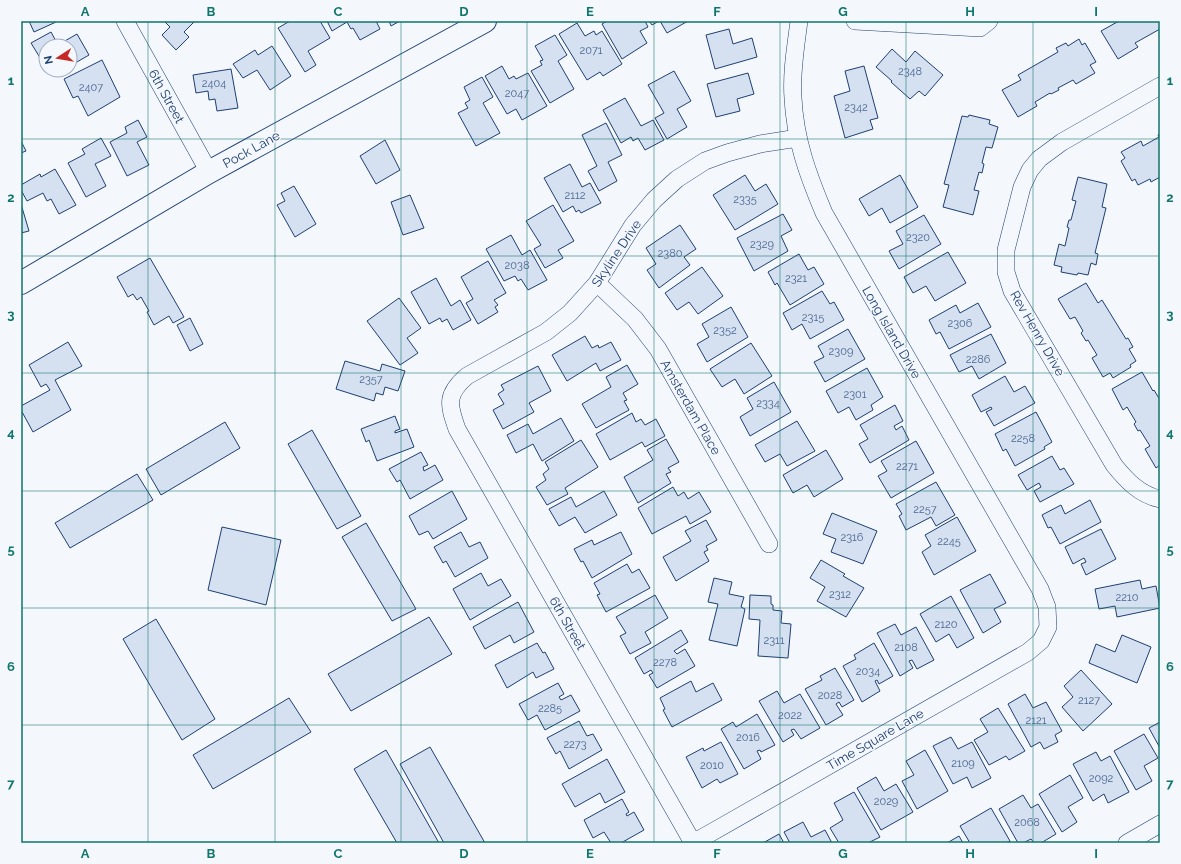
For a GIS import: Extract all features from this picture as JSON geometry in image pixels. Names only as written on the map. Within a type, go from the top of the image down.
[{"type":"street","name":"6th Street","points":[[125,21],[209,172]]},
{"type":"street","name":"Pock Lane","points":[[21,283],[209,172],[485,21]]},
{"type":"street","name":"Long Island Drive","points":[[799,21],[793,97],[798,138],[810,180],[824,213],[1040,589],[1047,607],[1048,627]]},
{"type":"street","points":[[855,21],[980,28],[989,21]]},
{"type":"street","name":"Rev Henry Drive","points":[[1160,86],[1062,142],[1039,159],[1030,170],[1022,187],[1006,250],[1006,272],[1012,291],[1114,465],[1123,477],[1141,491],[1160,499]]},
{"type":"street","name":"Skyline Drive","points":[[450,399],[457,385],[467,376],[546,332],[570,313],[597,283],[633,225],[654,200],[677,179],[705,161],[728,153],[760,144],[798,138]]},
{"type":"street","name":"Amsterdam Place","points":[[597,283],[635,319],[658,349],[769,544]]},
{"type":"street","name":"6th Street","points":[[450,399],[452,414],[457,429],[693,843]]},
{"type":"street","name":"Time Square Lane","points":[[693,843],[1028,652],[1041,641],[1048,627]]},
{"type":"street","points":[[1127,843],[1160,824]]},
{"type":"building","points":[[29,21],[55,21],[56,22],[34,32]]},
{"type":"building","points":[[164,21],[195,21],[184,32],[189,37],[176,50],[162,35],[170,27]]},
{"type":"building","points":[[290,21],[320,21],[330,38],[308,51],[316,65],[305,72],[278,28]]},
{"type":"building","points":[[327,21],[376,21],[380,29],[360,40],[353,28],[351,29],[347,22],[332,31]]},
{"type":"building","points":[[389,21],[400,21],[391,26]]},
{"type":"building","points":[[607,21],[645,21],[648,27],[640,31],[647,43],[622,59],[602,24]]},
{"type":"building","points":[[649,21],[659,21],[652,25]]},
{"type":"building","points":[[660,21],[688,21],[667,33]]},
{"type":"building","points":[[1119,21],[1160,21],[1160,29],[1135,43],[1138,47],[1118,59],[1101,31]]},
{"type":"building","points":[[577,23],[585,36],[594,31],[596,35],[602,31],[622,64],[603,76],[600,72],[587,80],[559,34]]},
{"type":"building","points":[[729,29],[733,44],[752,38],[757,57],[715,69],[706,35]]},
{"type":"building","points":[[51,32],[54,38],[40,38]]},
{"type":"building","points":[[77,34],[89,55],[78,61],[78,38],[70,38]]},
{"type":"building","points":[[555,35],[567,55],[558,61],[574,89],[550,103],[531,71],[542,65],[540,61],[543,60],[535,46]]},
{"type":"building","points":[[38,39],[38,54],[31,43]]},
{"type":"building","points":[[1079,39],[1082,45],[1085,43],[1096,62],[1090,65],[1095,73],[1076,84],[1073,80],[1058,88],[1059,90],[1051,94],[1050,93],[1035,102],[1037,106],[1018,117],[1002,90],[1021,80],[1018,75],[1058,52],[1056,48],[1066,43],[1068,46]]},
{"type":"building","points":[[272,46],[291,76],[270,90],[257,70],[243,78],[233,64],[255,50],[258,55]]},
{"type":"building","points":[[892,49],[906,62],[915,51],[943,75],[925,96],[919,91],[910,99],[876,67]]},
{"type":"building","points":[[102,60],[120,97],[88,116],[78,96],[73,98],[64,79],[78,78],[78,72]]},
{"type":"building","points":[[502,66],[509,79],[514,76],[516,79],[528,73],[547,106],[522,120],[516,109],[507,114],[485,76]]},
{"type":"building","points":[[864,66],[878,118],[870,120],[873,129],[845,138],[834,96],[850,91],[845,71]]},
{"type":"building","points":[[231,69],[238,108],[217,111],[215,99],[209,100],[208,91],[196,93],[193,75]]},
{"type":"building","points":[[674,71],[691,101],[677,109],[687,127],[667,139],[655,118],[664,113],[648,85]]},
{"type":"building","points":[[748,73],[754,94],[737,99],[740,111],[716,117],[707,84]]},
{"type":"building","points":[[482,77],[493,97],[483,103],[500,133],[476,146],[458,113],[468,108],[465,103],[470,100],[464,87]]},
{"type":"building","points":[[625,98],[641,126],[653,120],[664,140],[645,150],[638,138],[633,141],[631,137],[621,143],[603,110]]},
{"type":"building","points":[[969,115],[990,120],[989,124],[998,127],[992,148],[986,147],[982,163],[984,164],[982,173],[979,172],[974,190],[979,191],[973,215],[943,207],[949,185],[944,184],[962,116],[968,117]]},
{"type":"building","points":[[138,120],[147,137],[137,142],[149,165],[127,176],[110,142],[127,133],[125,127]]},
{"type":"building","points":[[606,123],[622,155],[608,162],[617,181],[599,191],[588,171],[597,166],[582,135]]},
{"type":"building","points":[[1160,133],[1160,177],[1151,182],[1150,179],[1138,185],[1135,179],[1132,181],[1121,161],[1125,158],[1121,152],[1141,141],[1143,146],[1159,137],[1158,135]]},
{"type":"building","points":[[101,138],[111,156],[95,164],[106,186],[86,197],[68,163],[85,154],[82,149]]},
{"type":"building","points":[[385,140],[400,170],[376,184],[360,156]]},
{"type":"building","points":[[21,141],[26,151],[21,153]]},
{"type":"building","points":[[570,164],[582,187],[590,183],[601,203],[581,213],[579,210],[576,212],[573,206],[563,212],[544,178]]},
{"type":"building","points":[[55,169],[76,205],[59,214],[51,199],[47,201],[43,193],[27,201],[21,190],[21,185],[40,174],[41,177]]},
{"type":"building","points":[[745,175],[755,191],[766,184],[778,204],[735,230],[713,195]]},
{"type":"building","points":[[900,175],[918,207],[890,223],[882,208],[869,216],[859,199]]},
{"type":"building","points":[[1078,177],[1107,184],[1102,207],[1106,208],[1095,253],[1098,254],[1096,265],[1091,263],[1088,275],[1078,273],[1077,275],[1061,272],[1062,267],[1054,265],[1059,244],[1065,246],[1069,228],[1067,227],[1069,220],[1071,220],[1076,201],[1072,200]]},
{"type":"building","points":[[294,186],[316,224],[295,237],[277,205],[285,201],[281,193]]},
{"type":"building","points":[[410,195],[424,228],[403,235],[391,202]]},
{"type":"building","points":[[21,204],[29,231],[21,233]]},
{"type":"building","points":[[553,205],[574,241],[558,250],[563,258],[545,268],[534,249],[541,245],[526,221]]},
{"type":"building","points":[[783,214],[792,230],[781,236],[788,251],[754,271],[737,238]]},
{"type":"building","points":[[924,215],[941,244],[899,269],[889,251],[903,244],[896,231]]},
{"type":"building","points":[[680,225],[696,249],[684,257],[690,265],[659,288],[647,270],[656,264],[646,248]]},
{"type":"building","points":[[511,235],[522,255],[530,250],[547,280],[528,290],[521,279],[518,281],[515,276],[504,281],[486,249]]},
{"type":"building","points":[[948,252],[966,283],[935,301],[926,286],[913,293],[904,277]]},
{"type":"building","points":[[799,254],[808,270],[814,267],[824,284],[790,305],[777,283],[775,285],[768,272]]},
{"type":"building","points":[[150,258],[184,317],[173,323],[169,316],[154,325],[147,312],[149,311],[141,297],[137,300],[133,294],[128,297],[117,277]]},
{"type":"building","points":[[488,261],[506,293],[494,300],[498,305],[495,307],[498,312],[478,324],[466,303],[473,299],[461,277]]},
{"type":"building","points":[[702,267],[723,296],[698,314],[689,302],[677,310],[665,293]]},
{"type":"building","points":[[436,278],[451,306],[460,300],[471,320],[453,330],[447,319],[442,322],[440,318],[429,324],[411,292]]},
{"type":"building","points":[[1086,283],[1098,303],[1102,300],[1126,339],[1128,338],[1133,347],[1129,349],[1136,361],[1130,365],[1131,367],[1113,378],[1110,373],[1103,377],[1092,358],[1097,355],[1088,340],[1086,341],[1081,333],[1083,331],[1075,317],[1070,319],[1058,299]]},
{"type":"building","points":[[822,291],[830,304],[834,302],[844,320],[810,339],[802,324],[792,330],[783,313]]},
{"type":"building","points":[[399,298],[421,328],[407,338],[418,353],[400,365],[367,321]]},
{"type":"building","points":[[978,303],[991,327],[949,349],[940,332],[936,334],[929,320],[956,305],[960,313]]},
{"type":"building","points":[[731,307],[748,337],[707,362],[697,344],[709,337],[702,324]]},
{"type":"building","points":[[190,318],[203,344],[190,351],[177,325]]},
{"type":"building","points":[[848,329],[865,359],[825,382],[814,362],[824,357],[818,346]]},
{"type":"building","points":[[991,334],[1006,363],[979,379],[972,366],[959,372],[950,355]]},
{"type":"building","points":[[585,336],[592,348],[598,345],[599,348],[611,342],[621,360],[600,371],[596,363],[567,381],[552,355]]},
{"type":"building","points":[[68,342],[82,366],[55,380],[71,410],[33,432],[21,410],[21,406],[50,390],[46,384],[41,387],[29,365]]},
{"type":"building","points":[[751,343],[772,376],[744,394],[735,379],[722,387],[710,369]]},
{"type":"building","points":[[345,361],[380,371],[382,364],[405,371],[398,391],[385,387],[383,395],[376,393],[374,401],[336,389]]},
{"type":"building","points":[[627,365],[638,384],[623,393],[627,400],[624,401],[629,410],[596,428],[582,404],[611,387],[606,377]]},
{"type":"building","points":[[538,366],[551,391],[529,403],[534,412],[503,429],[493,410],[504,404],[498,394],[504,390],[501,385]]},
{"type":"building","points":[[867,368],[883,397],[871,405],[873,410],[856,420],[849,407],[838,413],[826,391]]},
{"type":"building","points":[[1142,372],[1160,400],[1160,465],[1156,468],[1145,449],[1150,446],[1140,430],[1138,431],[1134,424],[1136,422],[1127,407],[1123,410],[1112,389]]},
{"type":"building","points":[[1005,376],[1014,392],[1025,386],[1035,403],[994,426],[986,412],[992,409],[991,407],[981,412],[972,395]]},
{"type":"building","points":[[774,382],[791,412],[750,436],[740,417],[753,409],[747,398]]},
{"type":"building","points":[[895,405],[903,421],[894,426],[896,430],[902,426],[909,440],[870,463],[859,444],[868,439],[860,425]]},
{"type":"building","points":[[1036,412],[1052,442],[1044,447],[1045,449],[1015,466],[1006,449],[1003,451],[995,434]]},
{"type":"building","points":[[632,413],[636,422],[641,419],[645,425],[656,419],[665,436],[645,447],[642,442],[610,460],[596,434]]},
{"type":"building","points":[[395,416],[400,429],[395,431],[395,433],[407,429],[414,447],[377,461],[369,440],[366,442],[361,429]]},
{"type":"building","points":[[561,418],[574,441],[542,461],[533,444],[516,453],[507,435],[528,424],[533,434]]},
{"type":"building","points":[[797,421],[815,451],[787,466],[780,454],[765,462],[755,445]]},
{"type":"building","points":[[225,422],[240,448],[161,495],[146,469]]},
{"type":"building","points":[[312,430],[361,516],[337,529],[288,444]]},
{"type":"building","points":[[666,439],[679,462],[668,468],[671,472],[666,474],[671,483],[638,503],[624,477],[653,460],[647,450]]},
{"type":"building","points":[[581,440],[598,467],[565,488],[568,494],[547,505],[536,487],[546,480],[543,474],[549,469],[545,462]]},
{"type":"building","points":[[916,441],[934,473],[891,498],[878,476],[887,471],[881,461]]},
{"type":"building","points":[[826,450],[843,479],[814,497],[807,485],[793,493],[783,475]]},
{"type":"building","points":[[421,452],[428,465],[423,467],[424,471],[435,465],[443,480],[410,499],[400,480],[397,482],[389,469]]},
{"type":"building","points":[[1052,456],[1060,470],[1064,468],[1074,484],[1040,502],[1034,491],[1041,487],[1039,483],[1027,490],[1018,475]]},
{"type":"building","points":[[137,474],[153,500],[70,548],[55,523]]},
{"type":"building","points":[[936,482],[955,515],[936,526],[931,517],[906,530],[899,516],[902,514],[896,504]]},
{"type":"building","points":[[673,487],[678,496],[684,492],[688,499],[699,492],[711,512],[690,524],[686,516],[652,534],[638,508]]},
{"type":"building","points":[[452,491],[467,519],[433,539],[428,531],[419,535],[409,516]]},
{"type":"building","points":[[604,491],[617,515],[585,533],[575,517],[559,526],[549,509],[571,497],[576,507]]},
{"type":"building","points":[[1090,500],[1101,522],[1060,544],[1051,527],[1048,528],[1042,515],[1061,505],[1065,514]]},
{"type":"building","points":[[832,513],[877,531],[863,564],[831,552],[836,539],[823,534]]},
{"type":"building","points":[[957,517],[976,551],[934,575],[922,552],[931,546],[925,535]]},
{"type":"building","points":[[706,520],[717,540],[706,546],[708,550],[704,552],[709,561],[676,581],[663,557],[691,541],[685,531]]},
{"type":"building","points":[[366,523],[416,609],[392,621],[342,537]]},
{"type":"building","points":[[222,527],[281,540],[266,605],[208,590]]},
{"type":"building","points":[[1101,529],[1116,559],[1086,575],[1081,564],[1086,562],[1084,558],[1073,564],[1065,547]]},
{"type":"building","points":[[461,532],[469,547],[480,542],[488,558],[455,577],[446,561],[443,563],[434,547]]},
{"type":"building","points":[[621,532],[632,554],[592,578],[583,561],[581,562],[574,549],[592,540],[594,545]]},
{"type":"building","points":[[821,560],[845,574],[843,576],[864,588],[846,617],[817,601],[825,587],[810,578]]},
{"type":"building","points":[[627,564],[632,573],[639,569],[650,588],[606,612],[597,595],[600,594],[594,583]]},
{"type":"building","points":[[481,573],[488,586],[501,579],[511,596],[470,620],[453,589]]},
{"type":"building","points":[[990,574],[1006,603],[994,609],[1001,622],[983,633],[960,590]]},
{"type":"building","points":[[714,578],[732,582],[729,594],[744,597],[741,607],[745,609],[737,646],[709,640],[718,604],[708,602]]},
{"type":"building","points":[[1140,580],[1142,589],[1156,586],[1160,608],[1117,617],[1115,606],[1099,609],[1095,589]]},
{"type":"building","points":[[655,595],[668,618],[645,632],[651,643],[630,654],[620,636],[626,633],[616,617]]},
{"type":"building","points":[[750,595],[771,596],[773,610],[782,611],[781,623],[791,624],[788,658],[758,656],[760,620],[749,619]]},
{"type":"building","points":[[951,596],[974,638],[957,648],[949,634],[936,642],[920,614]]},
{"type":"building","points":[[518,602],[534,632],[514,643],[510,635],[485,649],[473,627]]},
{"type":"building","points":[[429,617],[452,654],[351,711],[328,674]]},
{"type":"building","points":[[156,619],[215,719],[182,740],[123,639]]},
{"type":"building","points":[[895,624],[901,635],[916,627],[934,660],[917,669],[912,660],[909,661],[913,668],[900,676],[877,633]]},
{"type":"building","points":[[681,630],[688,642],[674,651],[677,654],[685,649],[695,666],[657,688],[649,675],[653,673],[651,670],[644,674],[635,658]]},
{"type":"building","points":[[1122,635],[1151,647],[1137,683],[1089,663],[1096,644],[1115,652]]},
{"type":"building","points":[[537,643],[543,653],[545,652],[554,669],[536,678],[533,672],[507,688],[495,665]]},
{"type":"building","points":[[874,643],[893,676],[879,684],[877,680],[875,681],[880,691],[862,702],[843,666],[856,659],[854,655]]},
{"type":"building","points":[[835,668],[854,700],[842,707],[839,702],[836,704],[843,715],[826,725],[805,689],[822,680],[820,676]]},
{"type":"building","points":[[1081,670],[1112,704],[1083,731],[1062,707],[1073,697],[1064,686]]},
{"type":"building","points":[[691,681],[696,692],[713,683],[722,700],[672,727],[663,710],[665,709],[660,698]]},
{"type":"building","points":[[558,683],[564,694],[559,697],[561,700],[571,695],[580,711],[545,730],[537,715],[528,720],[519,704]]},
{"type":"building","points":[[777,691],[784,703],[800,694],[820,728],[801,739],[794,729],[791,730],[794,735],[783,742],[759,701]]},
{"type":"building","points":[[1025,694],[1033,708],[1046,702],[1062,731],[1055,735],[1058,742],[1044,749],[1040,742],[1031,747],[1008,704]]},
{"type":"building","points":[[289,698],[311,732],[213,789],[193,755]]},
{"type":"building","points":[[998,708],[1025,751],[1009,760],[1006,756],[989,765],[974,740],[988,732],[980,719]]},
{"type":"building","points":[[757,714],[775,745],[761,752],[760,750],[757,751],[761,759],[744,769],[721,729],[733,722],[736,727]]},
{"type":"building","points":[[579,721],[587,736],[593,734],[602,750],[569,769],[560,751],[556,754],[547,738]]},
{"type":"building","points":[[1160,722],[1160,748],[1149,728]]},
{"type":"building","points":[[1144,734],[1158,758],[1144,766],[1152,781],[1136,790],[1114,751]]},
{"type":"building","points":[[951,737],[958,749],[972,742],[991,778],[972,788],[967,777],[953,784],[933,746]]},
{"type":"building","points":[[721,742],[738,774],[720,783],[717,779],[702,788],[686,757],[703,748],[704,751]]},
{"type":"building","points":[[430,747],[485,843],[444,843],[400,764]]},
{"type":"building","points":[[386,750],[439,843],[397,843],[354,769]]},
{"type":"building","points":[[925,750],[948,791],[917,809],[902,781],[914,775],[906,761]]},
{"type":"building","points":[[1096,752],[1101,761],[1110,756],[1129,792],[1108,803],[1104,794],[1093,801],[1073,764]]},
{"type":"building","points":[[607,759],[625,792],[605,803],[600,793],[575,807],[562,784]]},
{"type":"building","points":[[1070,775],[1083,798],[1068,807],[1077,822],[1062,832],[1039,794]]},
{"type":"building","points":[[876,777],[884,791],[896,784],[913,812],[881,830],[857,788]]},
{"type":"building","points":[[854,792],[880,837],[868,843],[839,843],[830,828],[843,820],[834,803]]},
{"type":"building","points":[[1023,795],[1031,808],[1038,804],[1056,834],[1041,843],[1034,843],[1031,839],[1023,843],[1018,843],[999,809]]},
{"type":"building","points":[[622,799],[629,812],[626,814],[627,816],[634,812],[644,830],[621,843],[611,843],[604,832],[593,838],[584,820]]},
{"type":"building","points":[[991,808],[1010,841],[1006,843],[970,843],[960,826]]},
{"type":"building","points":[[803,822],[811,837],[825,830],[832,843],[790,843],[784,832]]},
{"type":"building","points":[[779,834],[784,843],[763,843]]},
{"type":"building","points":[[959,836],[963,843],[947,843]]}]
